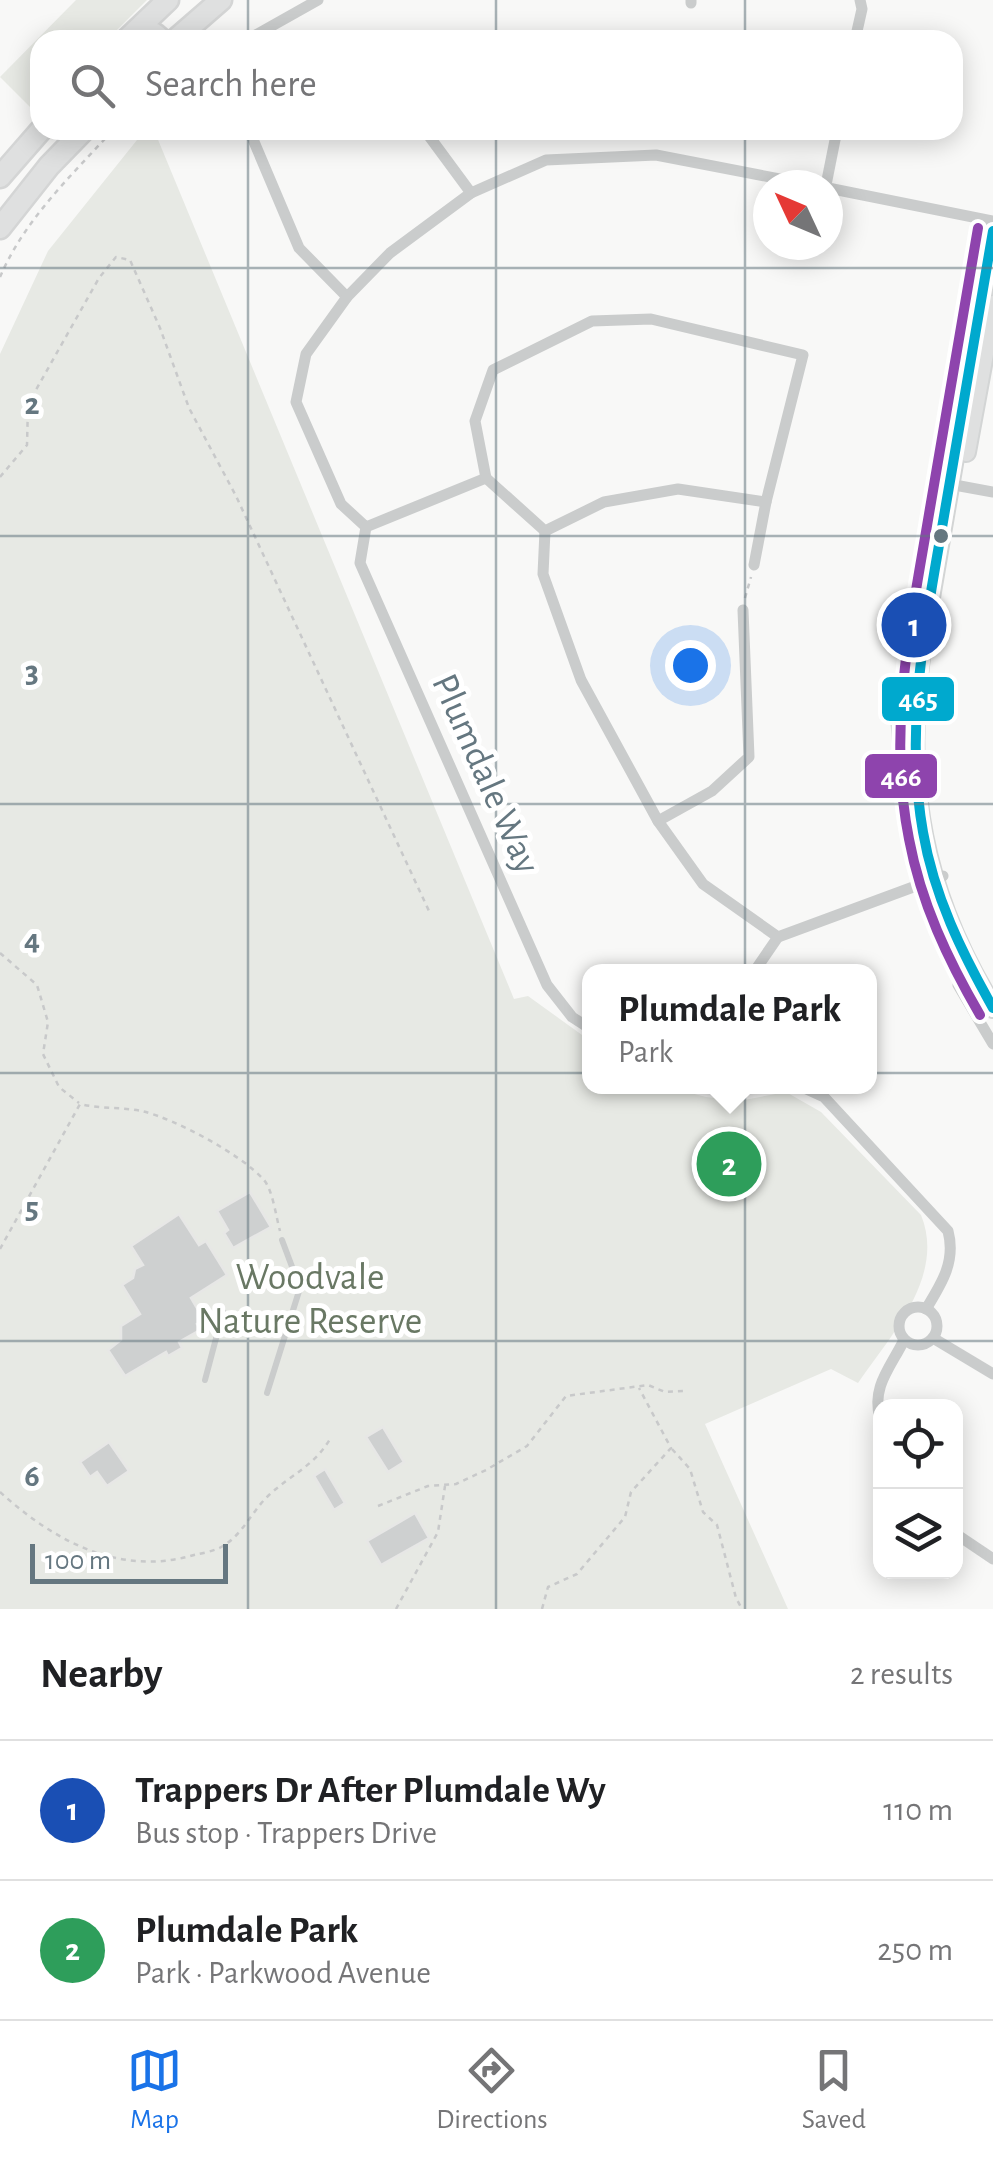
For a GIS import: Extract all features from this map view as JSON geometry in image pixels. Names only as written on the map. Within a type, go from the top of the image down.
[{"type":"main road","points":[[136,30],[168,0]]},
{"type":"main road","points":[[186,30],[221,0]]},
{"type":"main road","points":[[0,178],[32,140]]},
{"type":"main road","points":[[0,228],[74,140]]},
{"type":"main road","points":[[993,231],[916,690],[914,786],[966,962],[993,1008]]},
{"type":"main road","points":[[993,306],[931,648],[924,724],[924,777],[938,877],[993,986]]},
{"type":"street","points":[[264,30],[318,0]]},
{"type":"street","points":[[858,30],[860,0]]},
{"type":"street","points":[[253,140],[299,248],[347,297]]},
{"type":"street","points":[[432,140],[470,192]]},
{"type":"street","points":[[830,170],[835,140]]},
{"type":"street","points":[[486,478],[366,527],[342,504],[296,402],[306,354],[347,297],[390,253],[470,192],[546,160],[656,155],[753,174]]},
{"type":"street","points":[[843,190],[993,221]]},
{"type":"street","points":[[545,530],[486,478],[475,421],[493,370],[592,321],[651,320],[804,355],[766,502],[754,566]]},
{"type":"street","points":[[960,486],[993,492]]},
{"type":"street","points":[[545,530],[604,502],[678,490],[766,502]]},
{"type":"street","name":"Plumdale Way","points":[[366,527],[360,563],[546,985],[582,1023]]},
{"type":"street","points":[[545,530],[543,574],[581,680],[658,821],[702,884],[778,937]]},
{"type":"street","points":[[658,821],[712,791],[750,757],[742,610]]},
{"type":"street","points":[[759,964],[778,937],[938,877]]},
{"type":"street","points":[[966,962],[958,984],[993,1044]]},
{"type":"street","points":[[817,1094],[948,1231],[953,1251],[942,1283],[926,1308]]},
{"type":"street","points":[[914,1307],[926,1308],[936,1322],[933,1338],[916,1345],[904,1340],[898,1330],[900,1318],[914,1307]]},
{"type":"street","points":[[933,1338],[993,1374]]},
{"type":"street","points":[[877,1399],[885,1374],[904,1340]]},
{"type":"street","points":[[963,1539],[993,1559]]},
{"type":"lane","points":[[267,1393],[300,1288],[282,1240]]},
{"type":"lane","points":[[205,1380],[222,1312]]},
{"type":"path","points":[[0,278],[10,254],[36,215],[104,140]]},
{"type":"path","points":[[0,477],[27,445],[28,404],[99,278],[116,257],[130,260],[189,408],[236,496],[429,911]]},
{"type":"path","points":[[742,610],[754,566]]},
{"type":"path","points":[[0,953],[37,985],[48,1022],[43,1054],[59,1086],[80,1104],[139,1110],[183,1125],[228,1154],[266,1181],[282,1240]]},
{"type":"path","points":[[0,1249],[80,1104]]},
{"type":"path","points":[[378,1506],[428,1486],[456,1484],[486,1470],[527,1446],[566,1396],[648,1385],[665,1392],[684,1391]]},
{"type":"path","points":[[638,1387],[671,1448],[690,1469],[703,1512],[717,1526],[742,1609]]},
{"type":"path","points":[[0,1492],[46,1528],[95,1552],[135,1564],[174,1561],[222,1547],[247,1524],[267,1497],[319,1458],[330,1439]]},
{"type":"path","points":[[542,1609],[548,1588],[577,1574],[625,1517],[631,1492],[671,1448]]},
{"type":"path","points":[[396,1609],[438,1532],[446,1484]]},
{"type":"green space","points":[[76,0],[147,0],[117,30],[46,30]]},
{"type":"green space","points":[[30,47],[30,107],[0,77]]},
{"type":"green space","name":"Woodvale Nature Reserve","points":[[137,140],[158,140],[514,999],[528,996],[582,1035],[582,1094],[695,1094],[739,1101],[790,1094],[821,1112],[921,1215],[927,1238],[921,1282],[899,1325],[858,1383],[831,1369],[705,1424],[788,1609],[0,1609],[0,354],[48,251]]},
{"type":"building","points":[[250,1192],[271,1227],[233,1248],[217,1211]]},
{"type":"building","points":[[179,1214],[199,1245],[206,1241],[227,1275],[191,1298],[204,1320],[197,1324],[200,1330],[179,1342],[182,1348],[168,1356],[166,1352],[125,1376],[108,1350],[121,1340],[121,1326],[140,1314],[122,1285],[143,1265],[131,1246]]},
{"type":"building","points":[[383,1427],[404,1462],[388,1472],[366,1437]]},
{"type":"building","points":[[109,1442],[129,1471],[107,1486],[97,1472],[90,1477],[80,1462]]},
{"type":"building","points":[[325,1469],[345,1503],[334,1510],[314,1476]]},
{"type":"building","points":[[415,1513],[429,1538],[381,1565],[367,1541]]},
{"type":"transit line","name":"466","points":[[978,228],[909,636],[900,757],[909,839],[921,886],[947,952],[980,1015]]},
{"type":"transit line","name":"465","points":[[993,231],[924,634],[916,752],[923,832],[934,879],[960,945],[993,1008]]},
{"type":"place","name":"Trappers Dr After Plumdale Wy","points":[[914,625]]},
{"type":"place","name":"Plumdale Park","points":[[729,1164]]}]
